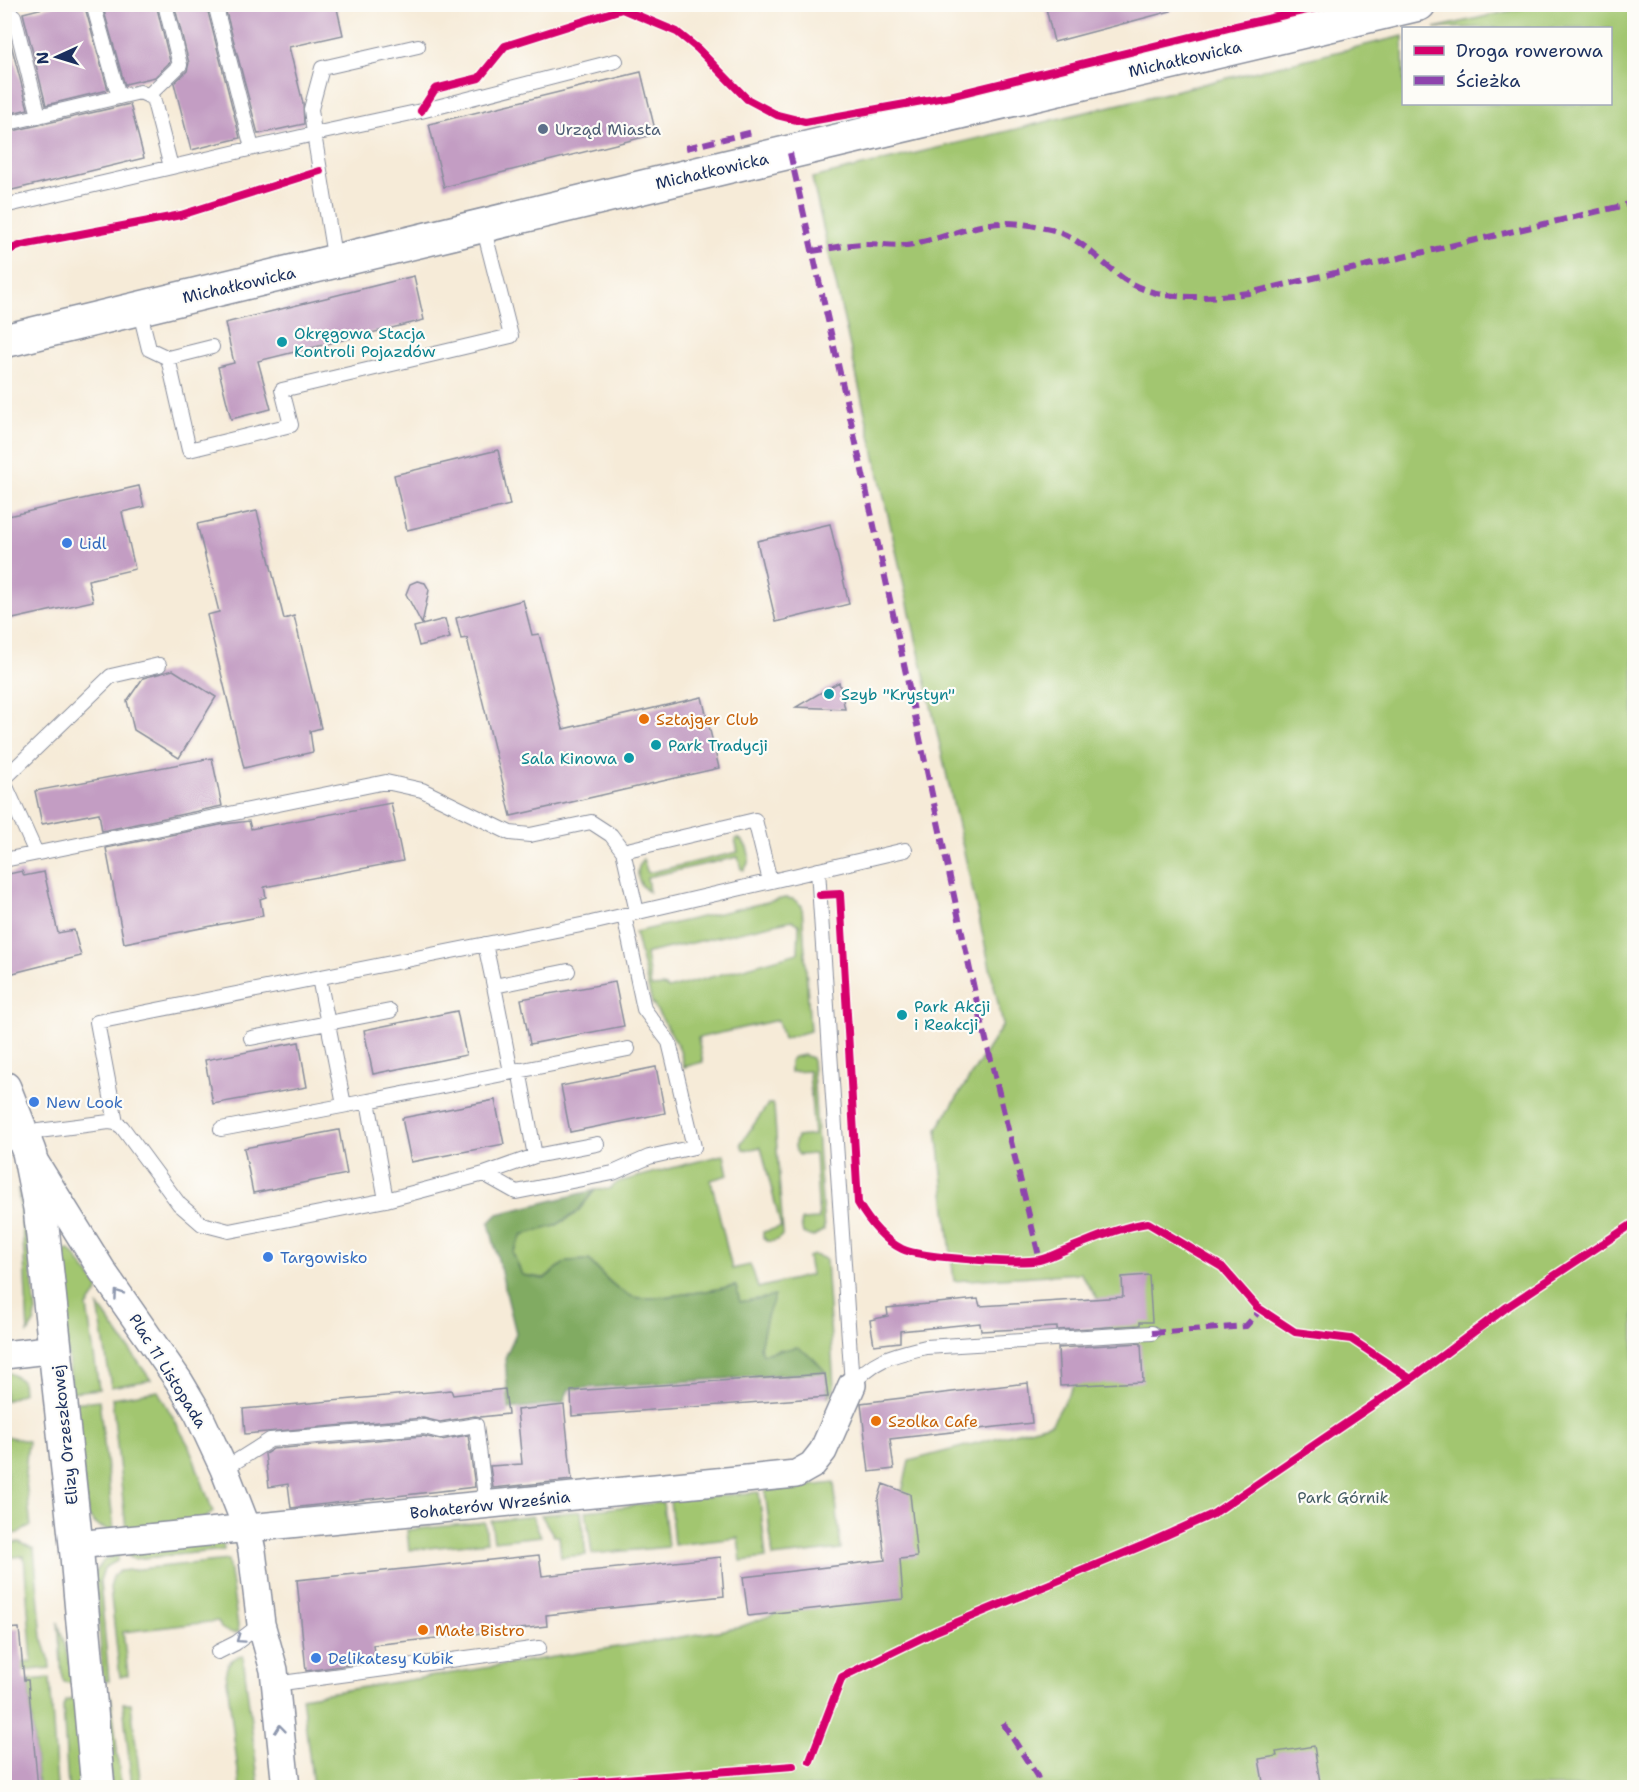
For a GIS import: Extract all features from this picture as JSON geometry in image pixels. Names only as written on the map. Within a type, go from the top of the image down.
[{"type":"street","name":"Michałkowicka","points":[[4,340],[1419,4]]},
{"type":"street","name":"Elizy Orzeszkowej","points":[[6,1097],[26,1143],[40,1208],[76,1545],[98,1788]]},
{"type":"street","name":"Plac 11 Listopada","points":[[26,1143],[103,1272],[184,1389],[224,1469],[247,1528],[252,1551],[261,1624],[274,1670],[286,1788]]},
{"type":"street","points":[[4,1355],[56,1349]]},
{"type":"street","name":"Bohaterów Września","points":[[76,1545],[796,1474],[812,1465],[823,1452],[852,1384]]},
{"type":"lane","points":[[93,4],[118,97]]},
{"type":"lane","points":[[148,96],[180,64],[165,4]]},
{"type":"lane","points":[[215,4],[252,148]]},
{"type":"lane","points":[[14,16],[39,116]]},
{"type":"lane","points":[[335,262],[310,109],[321,68],[418,46]]},
{"type":"lane","points":[[4,206],[421,111],[616,61]]},
{"type":"lane","points":[[4,124],[140,92],[153,98],[171,167]]},
{"type":"lane","points":[[168,358],[189,450],[291,425],[282,390],[511,336],[483,226]]},
{"type":"lane","points":[[139,309],[149,349],[168,358],[212,347]]},
{"type":"lane","points":[[36,854],[4,781],[111,676],[159,665]]},
{"type":"lane","points":[[4,860],[386,782],[422,790],[510,833],[530,835],[591,822],[611,835],[623,852],[645,1009],[669,1042],[694,1148],[649,1157],[612,1173],[516,1192],[484,1174]]},
{"type":"lane","points":[[623,852],[755,820],[770,881]]},
{"type":"lane","points":[[116,1123],[97,1022],[631,913],[905,850]]},
{"type":"lane","points":[[818,870],[852,1384]]},
{"type":"lane","points":[[485,944],[535,1156]]},
{"type":"lane","points":[[494,986],[568,971]]},
{"type":"lane","points":[[319,978],[344,1105]]},
{"type":"lane","points":[[251,1038],[390,1011]]},
{"type":"lane","points":[[221,1129],[628,1049]]},
{"type":"lane","points":[[368,1101],[386,1200]]},
{"type":"lane","points":[[26,1143],[109,1122],[116,1123],[122,1127],[179,1204],[202,1224],[229,1231],[386,1200],[484,1174],[535,1156],[597,1144]]},
{"type":"lane","points":[[852,1384],[872,1364],[926,1347],[1152,1333]]},
{"type":"lane","points":[[224,1469],[270,1440],[424,1427],[440,1431],[477,1425],[486,1505]]},
{"type":"lane","points":[[218,1652],[236,1643],[261,1624]]},
{"type":"lane","points":[[275,1684],[539,1647]]},
{"type":"green space","name":"Park Górnik","points":[[1535,5],[1634,5],[1634,1787],[313,1787],[302,1697],[737,1628],[884,1573],[909,1461],[1052,1423],[1111,1318],[1080,1273],[954,1281],[937,1129],[1003,1025],[812,178],[1402,36],[1402,105],[1612,105],[1612,27],[1439,27]]},
{"type":"green space","points":[[738,838],[745,844],[749,857],[744,870],[741,869],[738,857],[647,877],[649,892],[640,882],[638,869],[643,859],[648,873],[738,852],[735,839]]},
{"type":"green space","points":[[785,898],[793,899],[802,906],[810,1031],[783,1039],[778,1020],[698,1038],[703,1062],[684,1067],[680,1051],[671,1033],[652,1003],[635,932]],"holes":[[[792,920],[799,925],[798,953],[668,989],[664,986],[651,987],[646,954],[648,953]]]},
{"type":"green space","points":[[804,1055],[812,1058],[824,1230],[812,1237],[803,1233],[801,1225],[802,1220],[819,1219],[815,1154],[799,1155],[795,1146],[797,1137],[814,1135],[809,1071],[790,1072],[790,1061],[794,1057]]},
{"type":"green space","points":[[768,1104],[773,1104],[774,1107],[783,1234],[780,1238],[770,1241],[763,1237],[763,1232],[781,1227],[761,1147],[747,1150],[743,1149],[741,1143]]},
{"type":"green space","points":[[724,1155],[728,1175],[711,1180],[732,1269],[750,1265],[758,1288],[811,1275],[808,1257],[817,1256],[826,1260],[834,1388],[829,1397],[826,1372],[782,1349],[763,1354],[760,1347],[774,1297],[739,1302],[736,1286],[666,1297],[632,1297],[615,1286],[589,1260],[567,1261],[544,1278],[522,1275],[513,1253],[522,1235],[555,1226],[576,1214],[595,1190],[609,1189],[618,1182]]},
{"type":"green space","points":[[18,1188],[24,1215],[36,1312],[35,1321],[28,1333],[23,1239]]},
{"type":"green space","points":[[595,1190],[576,1213],[555,1226],[522,1235],[513,1253],[522,1275],[544,1279],[567,1261],[589,1260],[619,1289],[639,1298],[665,1297],[736,1286],[740,1302],[775,1296],[767,1316],[760,1347],[763,1354],[797,1347],[812,1357],[826,1372],[569,1389],[563,1403],[509,1409],[505,1358],[516,1333],[489,1223],[498,1214]]},
{"type":"green space","points":[[56,1250],[72,1252],[99,1288],[87,1307],[99,1389],[72,1392]]},
{"type":"green space","points":[[98,1305],[151,1380],[111,1387]]},
{"type":"green space","points":[[10,1373],[22,1381],[23,1393],[5,1401],[5,1374]]},
{"type":"green space","points":[[158,1391],[189,1446],[213,1512],[203,1520],[126,1529],[112,1398]]},
{"type":"green space","points":[[99,1400],[114,1530],[99,1526],[88,1515],[73,1403]]},
{"type":"green space","points":[[5,1436],[28,1441],[25,1473],[31,1526],[18,1533],[5,1535],[5,1508],[8,1507]]},
{"type":"green space","points":[[834,1483],[841,1549],[773,1557],[765,1491]]},
{"type":"green space","points":[[759,1492],[766,1558],[741,1561],[738,1538],[674,1545],[670,1500]]},
{"type":"green space","points":[[663,1502],[668,1547],[592,1554],[586,1511]]},
{"type":"green space","points":[[581,1511],[586,1555],[561,1557],[559,1536],[554,1536],[541,1515]]},
{"type":"green space","points":[[532,1516],[541,1536],[494,1541],[491,1521]]},
{"type":"green space","points":[[485,1522],[487,1542],[409,1550],[407,1530]]},
{"type":"green space","points":[[19,1542],[34,1549],[42,1637],[50,1668],[11,1672],[10,1663],[32,1661],[24,1556],[5,1558],[4,1544]]},
{"type":"green space","points":[[223,1542],[224,1550],[134,1559],[129,1557],[128,1552]]},
{"type":"green space","points":[[119,1554],[117,1561],[104,1568],[100,1582],[109,1681],[103,1681],[95,1573],[104,1560]]},
{"type":"green space","points":[[228,1560],[239,1632],[225,1631],[218,1621],[123,1632],[128,1675],[120,1677],[110,1588],[113,1576],[120,1571]]},
{"type":"green space","points":[[58,1622],[76,1684],[64,1682],[62,1677]]},
{"type":"green space","points":[[243,1656],[259,1787],[240,1787],[226,1672],[231,1661]]},
{"type":"green space","points":[[50,1678],[57,1787],[38,1787],[28,1680]]},
{"type":"green space","points":[[111,1696],[121,1787],[111,1787],[105,1697]]},
{"type":"green space","points":[[77,1698],[83,1787],[68,1787],[63,1707],[65,1701]]},
{"type":"green space","points":[[123,1703],[131,1703],[141,1787],[132,1787]]},
{"type":"building","points":[[59,4],[84,4],[108,90],[46,105],[23,13]]},
{"type":"building","points":[[102,4],[156,4],[170,62],[155,77],[125,84],[125,86]]},
{"type":"building","points":[[174,4],[206,4],[240,138],[191,150],[174,83],[187,71],[189,63]]},
{"type":"building","points":[[224,4],[336,4],[343,35],[289,47],[303,103],[304,124],[258,134]]},
{"type":"building","points":[[1045,4],[1170,4],[1171,11],[1054,42]]},
{"type":"building","points":[[4,18],[28,109],[4,115]]},
{"type":"building","name":"Urząd Miasta","points":[[641,72],[656,134],[444,187],[429,124]]},
{"type":"building","points":[[130,104],[144,158],[4,192],[4,133]]},
{"type":"building","name":"Okręgowa Stacja Kontroli Pojazdów","points":[[414,276],[424,320],[258,361],[271,409],[231,419],[218,367],[234,363],[225,323]]},
{"type":"building","points":[[498,450],[510,505],[407,530],[394,475]]},
{"type":"building","name":"Lidl","points":[[139,486],[144,507],[122,512],[135,569],[88,580],[93,601],[4,621],[4,517]]},
{"type":"building","points":[[257,511],[284,619],[294,616],[321,728],[310,731],[313,752],[244,768],[207,615],[219,612],[197,524]]},
{"type":"building","points":[[830,524],[849,604],[776,622],[757,541]]},
{"type":"building","points":[[417,581],[425,583],[429,590],[422,624],[406,594],[410,584]]},
{"type":"building","points":[[523,600],[532,635],[539,634],[563,729],[702,697],[719,768],[511,816],[467,638],[461,639],[456,618]]},
{"type":"building","points":[[445,619],[450,638],[419,646],[414,627]]},
{"type":"building","points":[[173,670],[216,697],[179,758],[134,730],[127,701],[143,678]]},
{"type":"building","name":"Szyb \"Krystyn\"","points":[[839,682],[845,709],[796,707]]},
{"type":"building","points":[[212,758],[222,806],[102,831],[99,813],[42,824],[35,791]]},
{"type":"building","points":[[391,803],[403,861],[264,887],[266,897],[260,899],[263,916],[124,943],[106,848],[225,824],[249,821],[251,829]]},
{"type":"building","points":[[22,871],[24,876],[44,872],[58,933],[74,930],[81,956],[9,974],[4,957],[4,875]]},
{"type":"building","points":[[615,982],[624,1026],[530,1044],[521,999]]},
{"type":"building","points":[[457,1011],[466,1055],[373,1074],[364,1030]]},
{"type":"building","points":[[299,1042],[307,1087],[213,1104],[205,1060]]},
{"type":"building","points":[[656,1067],[665,1113],[570,1132],[561,1086]]},
{"type":"building","points":[[495,1100],[504,1144],[411,1162],[402,1118]]},
{"type":"building","points":[[339,1130],[347,1174],[253,1193],[244,1148]]},
{"type":"building","points":[[1149,1275],[1152,1322],[1140,1322],[1140,1325],[1057,1330],[1057,1327],[981,1331],[980,1323],[900,1331],[900,1342],[874,1345],[870,1320],[888,1316],[887,1308],[978,1299],[980,1306],[1123,1297],[1122,1277]]},
{"type":"building","points":[[1141,1343],[1143,1382],[1060,1386],[1058,1348]]},
{"type":"building","points":[[825,1374],[828,1397],[572,1416],[571,1391]]},
{"type":"building","points":[[1028,1383],[1032,1423],[890,1439],[894,1469],[869,1472],[861,1403]]},
{"type":"building","points":[[505,1389],[508,1414],[475,1416],[440,1422],[423,1418],[245,1434],[243,1409],[451,1390],[453,1395]]},
{"type":"building","points":[[564,1405],[572,1480],[493,1488],[490,1466],[522,1464],[517,1410]]},
{"type":"building","points":[[468,1435],[475,1487],[291,1508],[288,1484],[269,1487],[265,1454],[273,1449],[423,1436],[441,1440]]},
{"type":"building","points":[[883,1484],[910,1494],[917,1557],[900,1559],[903,1599],[748,1616],[743,1577],[885,1560],[878,1500]]},
{"type":"building","points":[[539,1555],[542,1576],[721,1557],[724,1596],[546,1615],[547,1626],[373,1645],[375,1661],[306,1671],[297,1580]]},
{"type":"building","points":[[19,1628],[24,1680],[28,1680],[38,1788],[4,1788],[4,1629]]},
{"type":"building","points":[[1314,1746],[1321,1788],[1264,1788],[1259,1759],[1277,1756],[1276,1752]]},
{"type":"marked path","points":[[686,148],[753,132]]},
{"type":"marked path","points":[[790,153],[860,461],[978,1007],[1040,1260]]},
{"type":"marked path","points":[[812,251],[859,244],[907,245],[981,226],[998,223],[1020,224],[1050,229],[1070,237],[1121,277],[1135,285],[1166,295],[1200,297],[1249,293],[1634,203]]},
{"type":"marked path","points":[[1152,1333],[1246,1326],[1261,1309]]},
{"type":"marked path","points":[[1003,1723],[1037,1776],[1041,1788]]},
{"type":"cycle path","points":[[421,111],[435,89],[479,78],[505,46],[622,9],[677,32],[698,49],[747,99],[777,115],[805,122],[950,96],[1333,4]]},
{"type":"cycle path","points":[[4,252],[22,245],[181,215],[320,171]]},
{"type":"cycle path","points":[[820,895],[840,894],[858,1203],[871,1223],[888,1240],[902,1249],[928,1255],[1028,1261],[1042,1259],[1095,1238],[1148,1223],[1222,1267],[1257,1307],[1295,1332],[1351,1339],[1411,1379]]},
{"type":"cycle path","points":[[810,1761],[842,1677],[936,1631],[1213,1514],[1411,1379],[1507,1307],[1634,1223]]},
{"type":"cycle path","points":[[507,1788],[793,1766]]},
{"type":"place","name":"Urząd Miasta","points":[[543,129]]},
{"type":"place","name":"Okręgowa Stacja Kontroli Pojazdów","points":[[282,342]]},
{"type":"place","name":"Lidl","points":[[67,543]]},
{"type":"place","name":"Szyb \"Krystyn\"","points":[[829,694]]},
{"type":"place","name":"Sztajger Club","points":[[644,719]]},
{"type":"place","name":"Park Tradycji","points":[[656,745]]},
{"type":"place","name":"Sala Kinowa","points":[[629,758]]},
{"type":"place","name":"Park Akcji i Reakcji","points":[[902,1015]]},
{"type":"place","name":"New Look","points":[[34,1102]]},
{"type":"place","name":"Targowisko","points":[[268,1257]]},
{"type":"place","name":"Szolka Cafe","points":[[876,1421]]},
{"type":"place","name":"Małe Bistro","points":[[423,1630]]},
{"type":"place","name":"Delikatesy Kubik","points":[[316,1658]]}]
